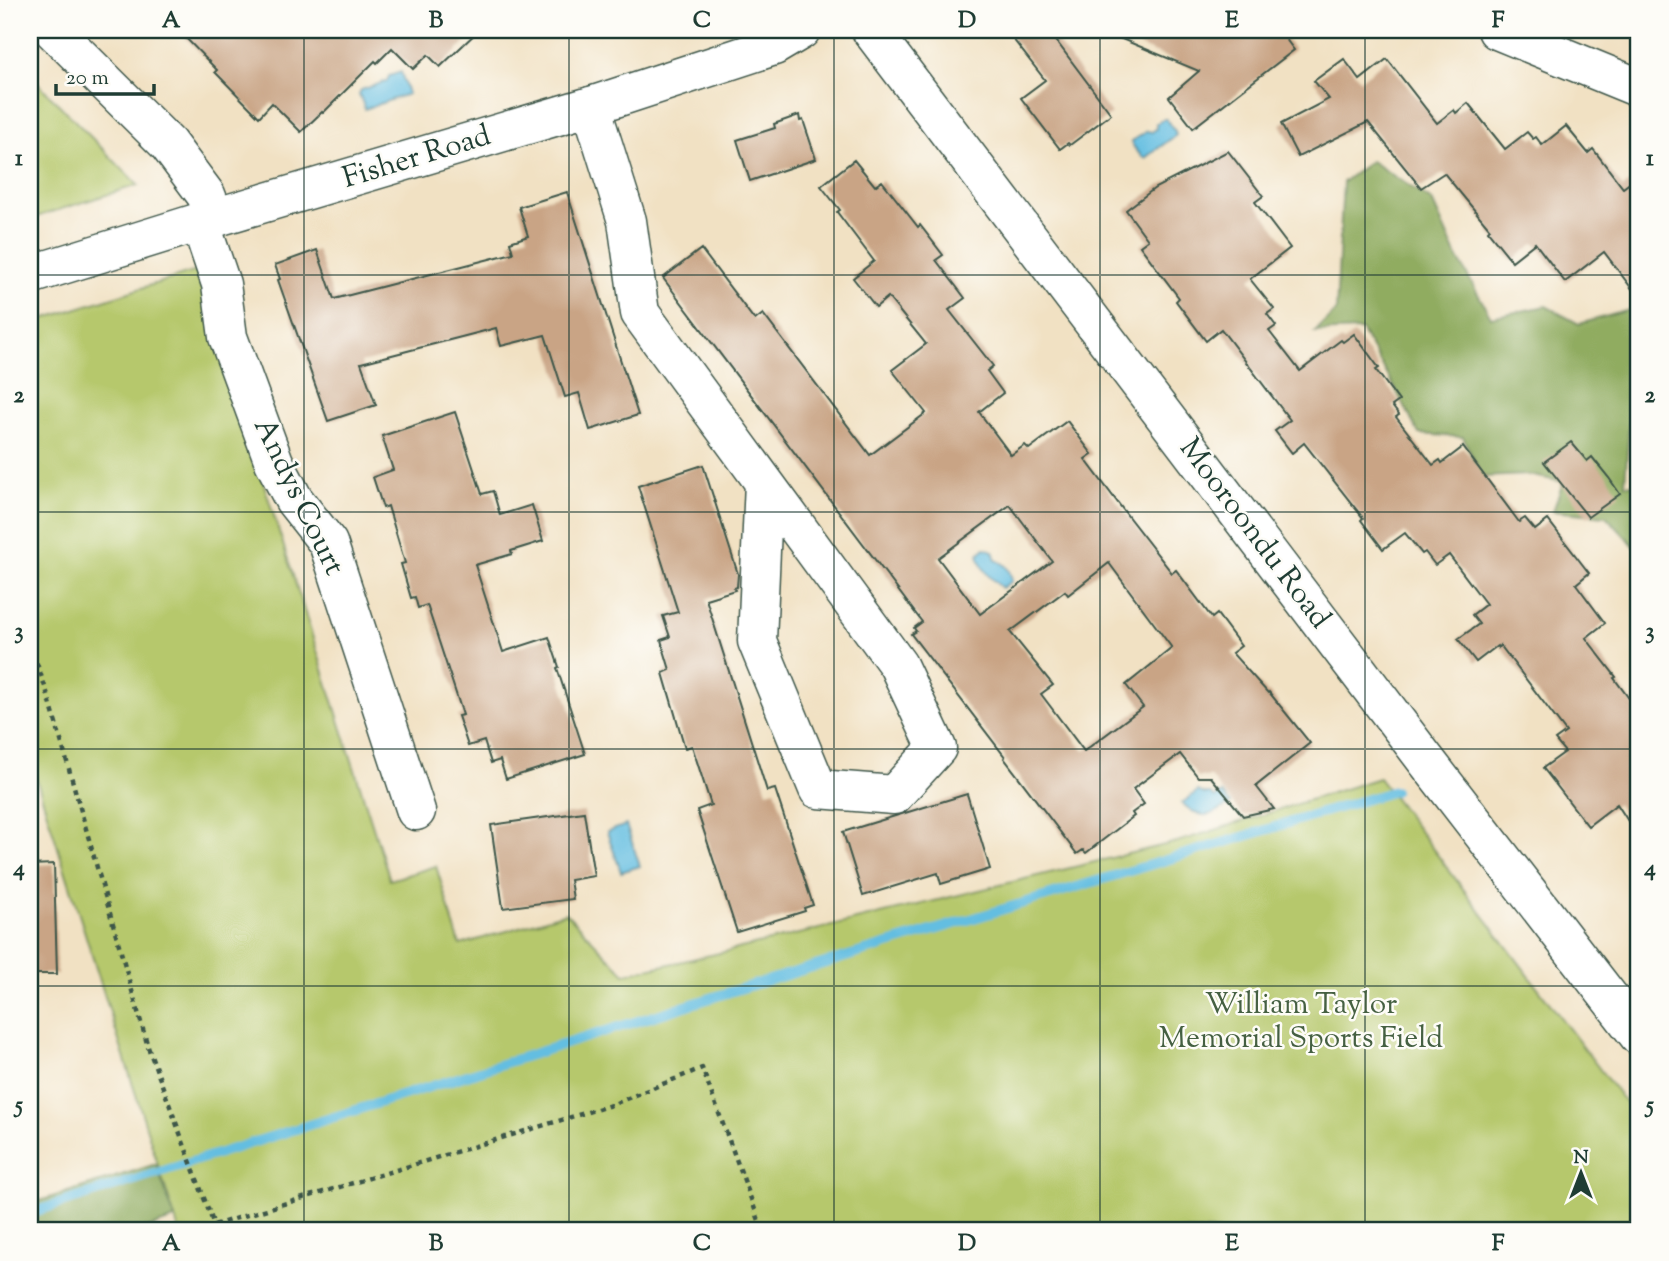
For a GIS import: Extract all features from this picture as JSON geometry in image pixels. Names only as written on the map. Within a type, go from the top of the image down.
[{"type":"street","name":"Andys Court","points":[[53,30],[167,144],[206,195],[207,220],[222,284],[228,337],[232,349],[274,462],[294,500],[328,544],[416,811]]},
{"type":"street","name":"Fisher Road","points":[[30,275],[591,106],[774,46],[801,30]]},
{"type":"street","points":[[1497,30],[1639,88]]},
{"type":"street","name":"Mooroondu Road","points":[[876,31],[1425,759],[1639,1036]]},
{"type":"street","points":[[591,106],[627,221],[640,313],[764,482],[898,666],[937,748],[894,795],[818,789],[757,641],[764,482]]},
{"type":"path","points":[[30,644],[48,695],[148,1047],[214,1226],[611,1105],[702,1068],[763,1231]]},
{"type":"green space","points":[[30,75],[138,185],[30,219]]},
{"type":"green space","points":[[1371,161],[1432,201],[1456,255],[1491,317],[1546,306],[1579,324],[1629,310],[1639,318],[1639,392],[1630,410],[1625,484],[1639,485],[1639,551],[1606,516],[1553,511],[1563,482],[1528,475],[1482,477],[1463,437],[1419,434],[1361,330],[1315,332],[1336,311],[1343,182]]},
{"type":"green space","name":"William Taylor Memorial Sports Field","points":[[196,271],[390,880],[436,866],[460,945],[566,913],[625,974],[1177,842],[1379,778],[1639,1121],[1639,1231],[179,1231],[30,759],[30,323]]},
{"type":"green space","points":[[156,1164],[175,1219],[140,1231],[30,1231],[30,1204]]},
{"type":"water","points":[[401,72],[408,94],[365,109],[359,94],[361,90],[387,81],[389,76]]},
{"type":"water","points":[[1166,119],[1176,135],[1145,158],[1142,157],[1132,145],[1132,141],[1147,131],[1152,132],[1156,129],[1156,124]]},
{"type":"water","points":[[985,548],[993,551],[996,560],[1005,566],[1010,574],[1012,581],[1002,588],[982,565],[978,554]]},
{"type":"water","points":[[1198,791],[1211,794],[1215,798],[1222,793],[1230,804],[1211,814],[1195,813],[1182,803]]},
{"type":"water","points":[[626,825],[640,866],[621,872],[607,832]]},
{"type":"building","points":[[178,30],[479,30],[440,67],[428,55],[413,69],[392,48],[301,132],[272,103],[259,117]]},
{"type":"building","points":[[1006,30],[1048,30],[1111,114],[1070,145],[1068,143],[1060,149],[1021,98],[1045,80]]},
{"type":"building","points":[[1100,30],[1279,30],[1294,50],[1193,128],[1169,97],[1199,71]]},
{"type":"building","points":[[1344,59],[1360,80],[1387,59],[1437,123],[1468,103],[1505,149],[1527,132],[1533,139],[1536,137],[1542,145],[1566,126],[1588,153],[1593,149],[1623,188],[1639,176],[1639,298],[1604,252],[1565,282],[1535,243],[1512,261],[1488,231],[1490,229],[1444,173],[1421,188],[1368,122],[1298,157],[1281,124],[1329,99],[1314,81]]},
{"type":"building","points":[[799,115],[816,159],[750,181],[737,140],[775,128],[774,124]]},
{"type":"building","points":[[1228,151],[1263,196],[1255,202],[1290,248],[1250,279],[1274,309],[1267,314],[1276,326],[1269,331],[1300,371],[1341,340],[1343,342],[1354,334],[1399,401],[1392,406],[1399,415],[1396,417],[1433,465],[1440,460],[1442,463],[1463,447],[1519,522],[1525,518],[1535,530],[1548,520],[1589,573],[1576,584],[1605,623],[1586,638],[1639,712],[1639,838],[1617,804],[1588,826],[1543,768],[1565,752],[1555,740],[1566,732],[1500,645],[1476,662],[1458,639],[1479,624],[1472,615],[1486,604],[1449,555],[1435,565],[1405,533],[1383,549],[1361,520],[1363,518],[1304,443],[1292,453],[1275,431],[1290,420],[1221,329],[1206,341],[1176,301],[1179,298],[1140,246],[1148,240],[1126,210],[1155,188]]},
{"type":"building","points":[[854,160],[875,186],[882,181],[943,255],[936,260],[965,298],[949,310],[993,366],[987,371],[1003,393],[979,412],[1011,455],[1025,445],[1029,449],[1067,421],[1092,454],[1085,459],[1130,519],[1172,573],[1176,570],[1212,618],[1217,614],[1241,646],[1232,653],[1269,692],[1310,743],[1256,786],[1274,809],[1243,816],[1211,777],[1198,777],[1180,754],[1133,789],[1144,804],[1132,813],[1134,816],[1086,853],[1083,850],[1077,854],[911,634],[922,622],[663,278],[701,249],[753,318],[755,320],[763,314],[870,455],[926,413],[892,370],[926,344],[888,297],[876,307],[853,278],[874,261],[821,186]],"holes":[[[1010,505],[1052,561],[980,614],[938,558]],[[1109,563],[1172,648],[1126,685],[1143,707],[1084,751],[1041,694],[1053,685],[1010,632],[1065,591],[1068,595]]]},
{"type":"building","points":[[567,192],[638,415],[590,430],[579,393],[565,397],[545,335],[501,346],[496,328],[361,363],[376,405],[328,421],[275,265],[317,250],[334,299],[513,253],[510,242],[528,236],[519,207]]},
{"type":"building","points":[[455,412],[482,494],[493,491],[500,515],[532,505],[543,541],[475,565],[503,652],[549,637],[585,754],[506,779],[500,760],[491,763],[484,741],[468,746],[458,716],[463,715],[427,605],[418,608],[415,597],[411,598],[401,564],[405,563],[388,506],[383,508],[373,477],[393,470],[382,436]]},
{"type":"building","points":[[1571,442],[1587,461],[1592,457],[1620,494],[1588,517],[1544,462]]},
{"type":"building","points":[[703,465],[738,574],[735,590],[706,599],[767,791],[775,789],[813,905],[804,908],[805,911],[737,932],[697,810],[711,805],[692,746],[685,748],[663,673],[670,670],[661,640],[670,637],[663,616],[678,612],[638,486]]},
{"type":"building","points":[[967,794],[990,869],[941,884],[938,873],[863,896],[843,832]]},
{"type":"building","points":[[584,812],[594,876],[570,880],[573,899],[503,908],[491,825]]},
{"type":"building","points":[[54,864],[57,974],[30,974],[30,865]]},
{"type":"waterway","points":[[30,1213],[733,991],[1394,791]]}]
